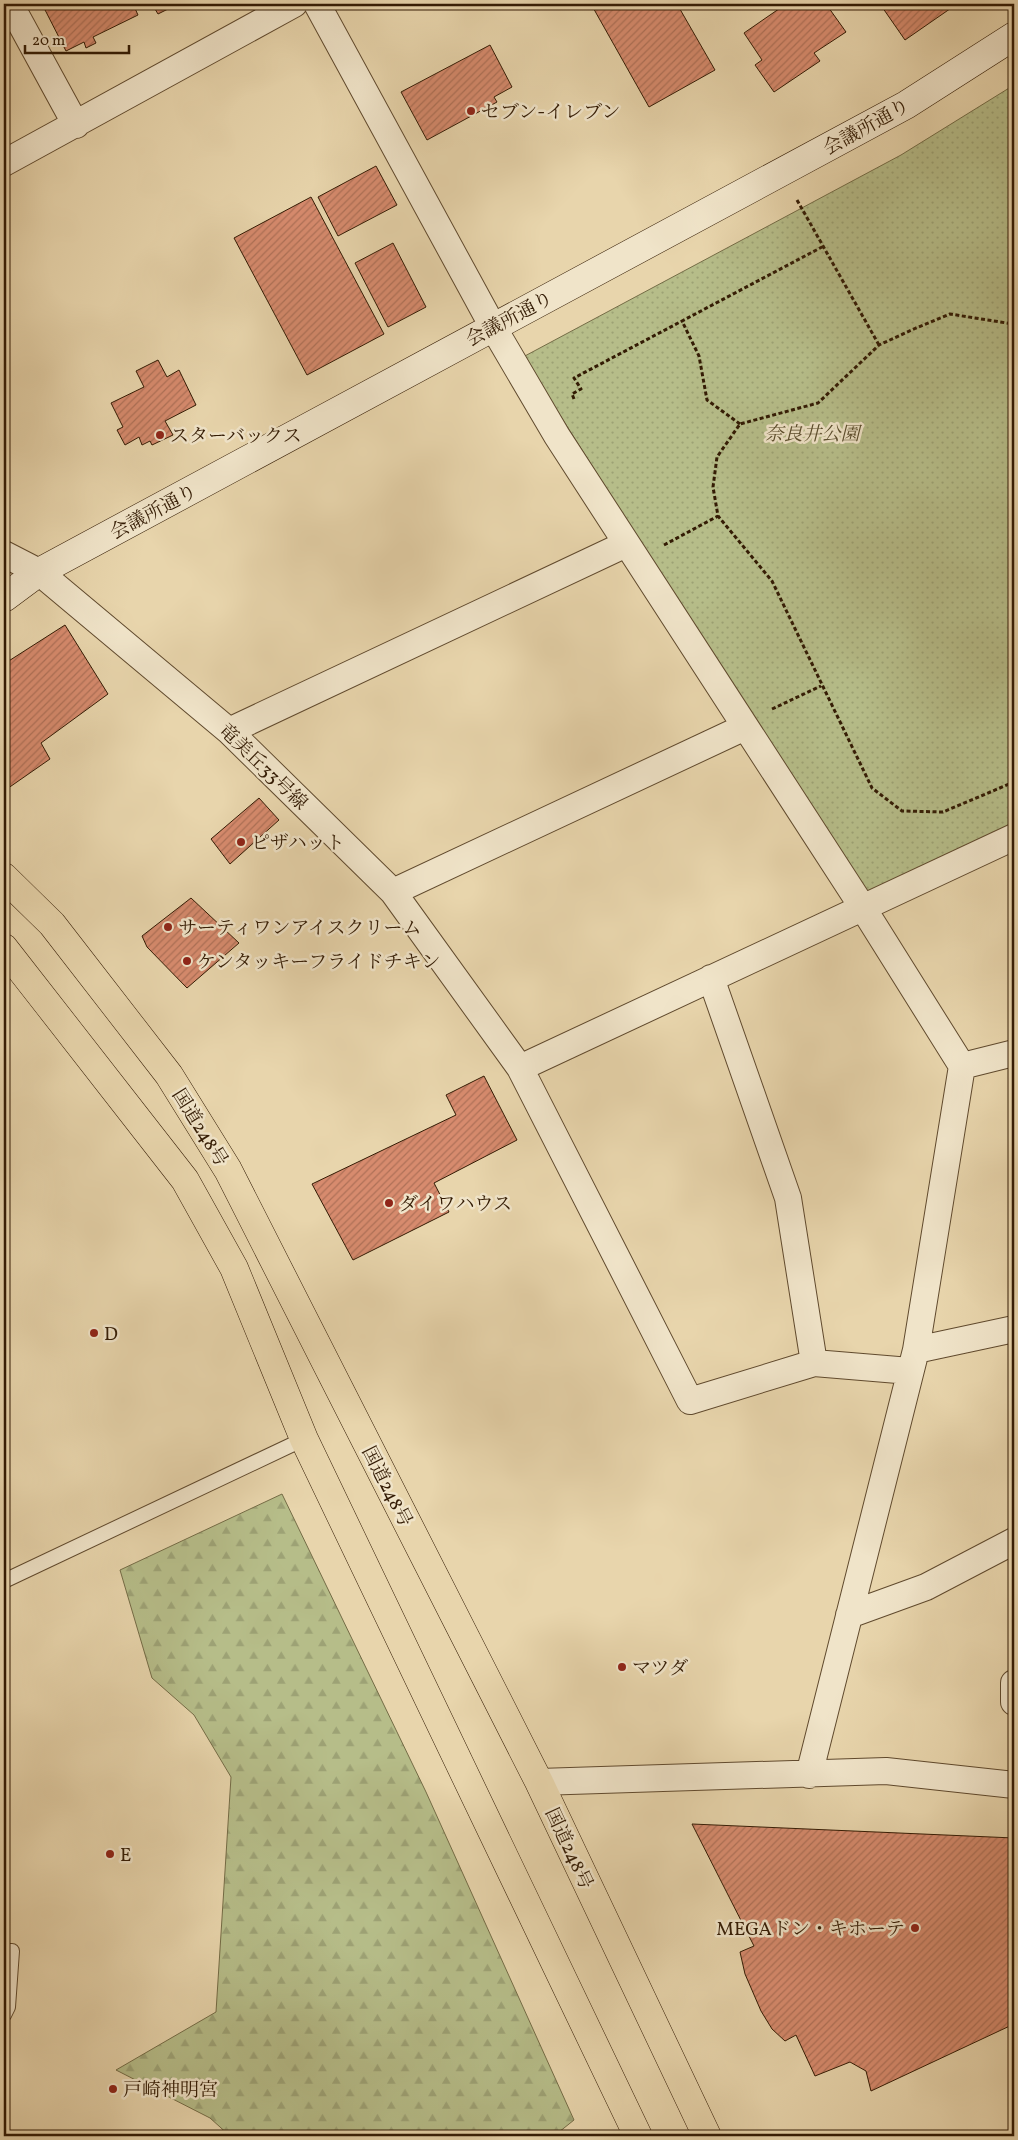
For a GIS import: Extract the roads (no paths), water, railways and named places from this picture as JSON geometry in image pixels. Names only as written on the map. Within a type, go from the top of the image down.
[{"type":"highway","name":"国道248号","points":[[4,878],[52,924],[169,1075],[228,1170],[539,1782],[707,2136]]},
{"type":"highway","points":[[4,948],[185,1180],[234,1268],[304,1439],[638,2136]]},
{"type":"street","points":[[10,4],[76,125]]},
{"type":"street","points":[[4,163],[294,4]]},
{"type":"street","points":[[317,4],[493,327],[550,423],[631,552],[863,908],[962,1066],[913,1361],[809,1775]]},
{"type":"street","name":"会議所通り","points":[[4,598],[39,572],[906,105],[1014,36]]},
{"type":"street","points":[[229,731],[631,552]]},
{"type":"street","name":"竜美丘33号線","points":[[4,554],[39,572],[229,731],[393,892],[520,1068],[690,1401],[814,1363]]},
{"type":"street","points":[[393,892],[743,725]]},
{"type":"street","points":[[520,1068],[1014,836]]},
{"type":"street","points":[[711,978],[788,1198],[814,1363],[913,1361],[1014,1329]]},
{"type":"street","points":[[962,1066],[1014,1052]]},
{"type":"street","points":[[849,1615],[926,1587],[1014,1541]]},
{"type":"street","points":[[1014,1683],[1014,1702]]},
{"type":"street","points":[[539,1782],[809,1775],[886,1771],[1014,1785]]},
{"type":"lane","points":[[4,1581],[101,1537],[304,1439]]},
{"type":"lane","points":[[4,1951],[12,1951],[8,2007],[4,2015]]},
{"type":"place","name":"セブン-イレブン","points":[[471,111]]},
{"type":"place","name":"スターバックス","points":[[160,435]]},
{"type":"place","name":"ピザハット","points":[[241,842]]},
{"type":"place","name":"サーティワンアイスクリーム","points":[[168,927]]},
{"type":"place","name":"ケンタッキーフライドチキン","points":[[187,961]]},
{"type":"place","name":"ダイワハウス","points":[[389,1203]]},
{"type":"place","name":"D","points":[[94,1333]]},
{"type":"place","name":"マツダ","points":[[622,1667]]},
{"type":"place","name":"E","points":[[110,1854]]},
{"type":"place","name":"MEGAドン・キホーテ","points":[[915,1928]]},
{"type":"place","name":"戸崎神明宮","points":[[113,2089]]},
{"type":"park label","name":"奈良井公園","points":[[812,433]]}]
